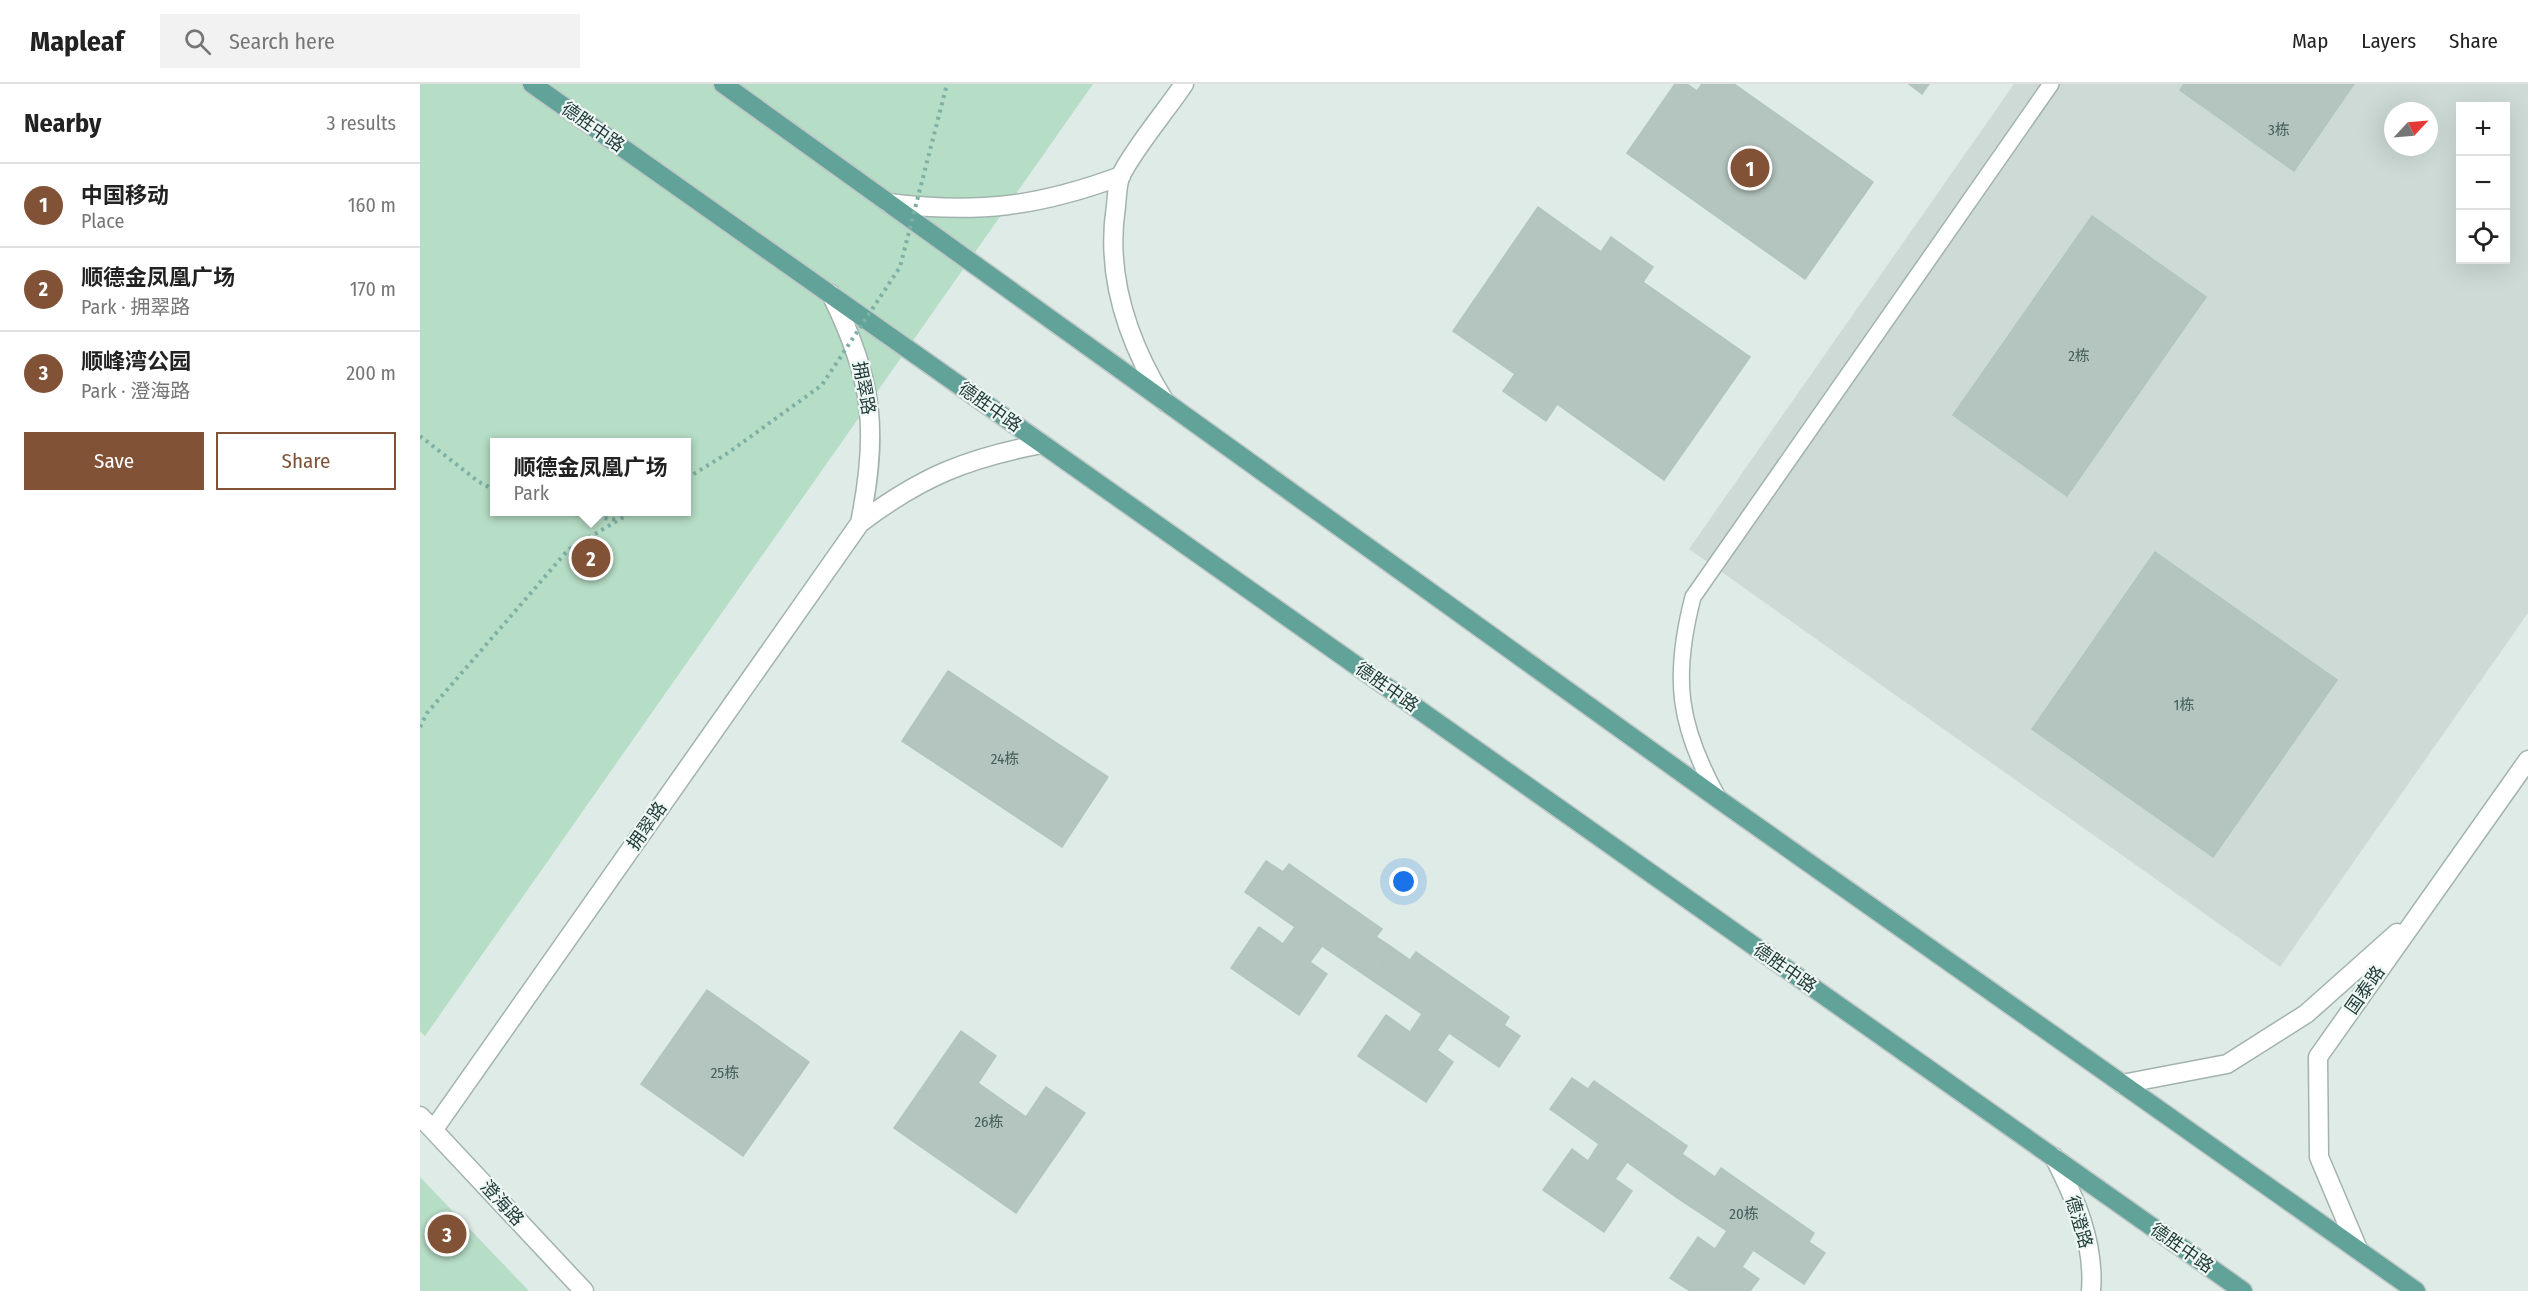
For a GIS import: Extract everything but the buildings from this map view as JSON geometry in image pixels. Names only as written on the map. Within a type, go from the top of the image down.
[{"type":"main road","name":"德胜中路","points":[[532,84],[2243,1291]]},
{"type":"main road","points":[[723,84],[1721,801],[2416,1291]]},
{"type":"street","points":[[1165,402],[1144,368],[1129,332],[1119,294],[1114,254],[1114,215],[1121,176],[1184,84]]},
{"type":"street","points":[[888,203],[935,209],[995,208],[1030,204],[1076,192],[1121,176]]},
{"type":"street","name":"拥翠路","points":[[831,294],[852,337],[865,382],[872,429],[870,476],[860,523]]},
{"type":"street","name":"拥翠路","points":[[434,1129],[860,523],[900,493],[945,470],[993,453],[1042,444]]},
{"type":"street","name":"国泰路","points":[[2358,1249],[2319,1157],[2318,1057],[2528,760]]},
{"type":"street","points":[[2122,1084],[2227,1064],[2306,1014],[2421,912]]},
{"type":"street","name":"澄海路","points":[[420,1116],[584,1291]]},
{"type":"street","name":"德澄路","points":[[2054,1157],[2074,1196],[2087,1238],[2091,1291]]},
{"type":"lane","points":[[1721,801],[1700,764],[1686,724],[1680,671],[1682,639],[1692,597],[2051,84]]},
{"type":"path","points":[[691,476],[728,453],[822,385],[855,336],[900,267],[947,84]]},
{"type":"path","points":[[420,436],[479,482],[490,488]]},
{"type":"path","points":[[590,516],[619,520]]},
{"type":"path","points":[[420,727],[427,713],[568,550],[626,516]]},
{"type":"shaded area","points":[[2014,84],[2528,84],[2528,613],[2280,967],[1689,549]]},
{"type":"green space","points":[[420,84],[1093,84],[425,1036],[420,1031]]},
{"type":"green space","points":[[420,1177],[529,1291],[420,1291]]},
{"type":"place","name":"中国移动","points":[[1750,168]]},
{"type":"place","name":"顺德金凤凰广场","points":[[591,558]]},
{"type":"place","name":"顺峰湾公园","points":[[447,1234]]}]
